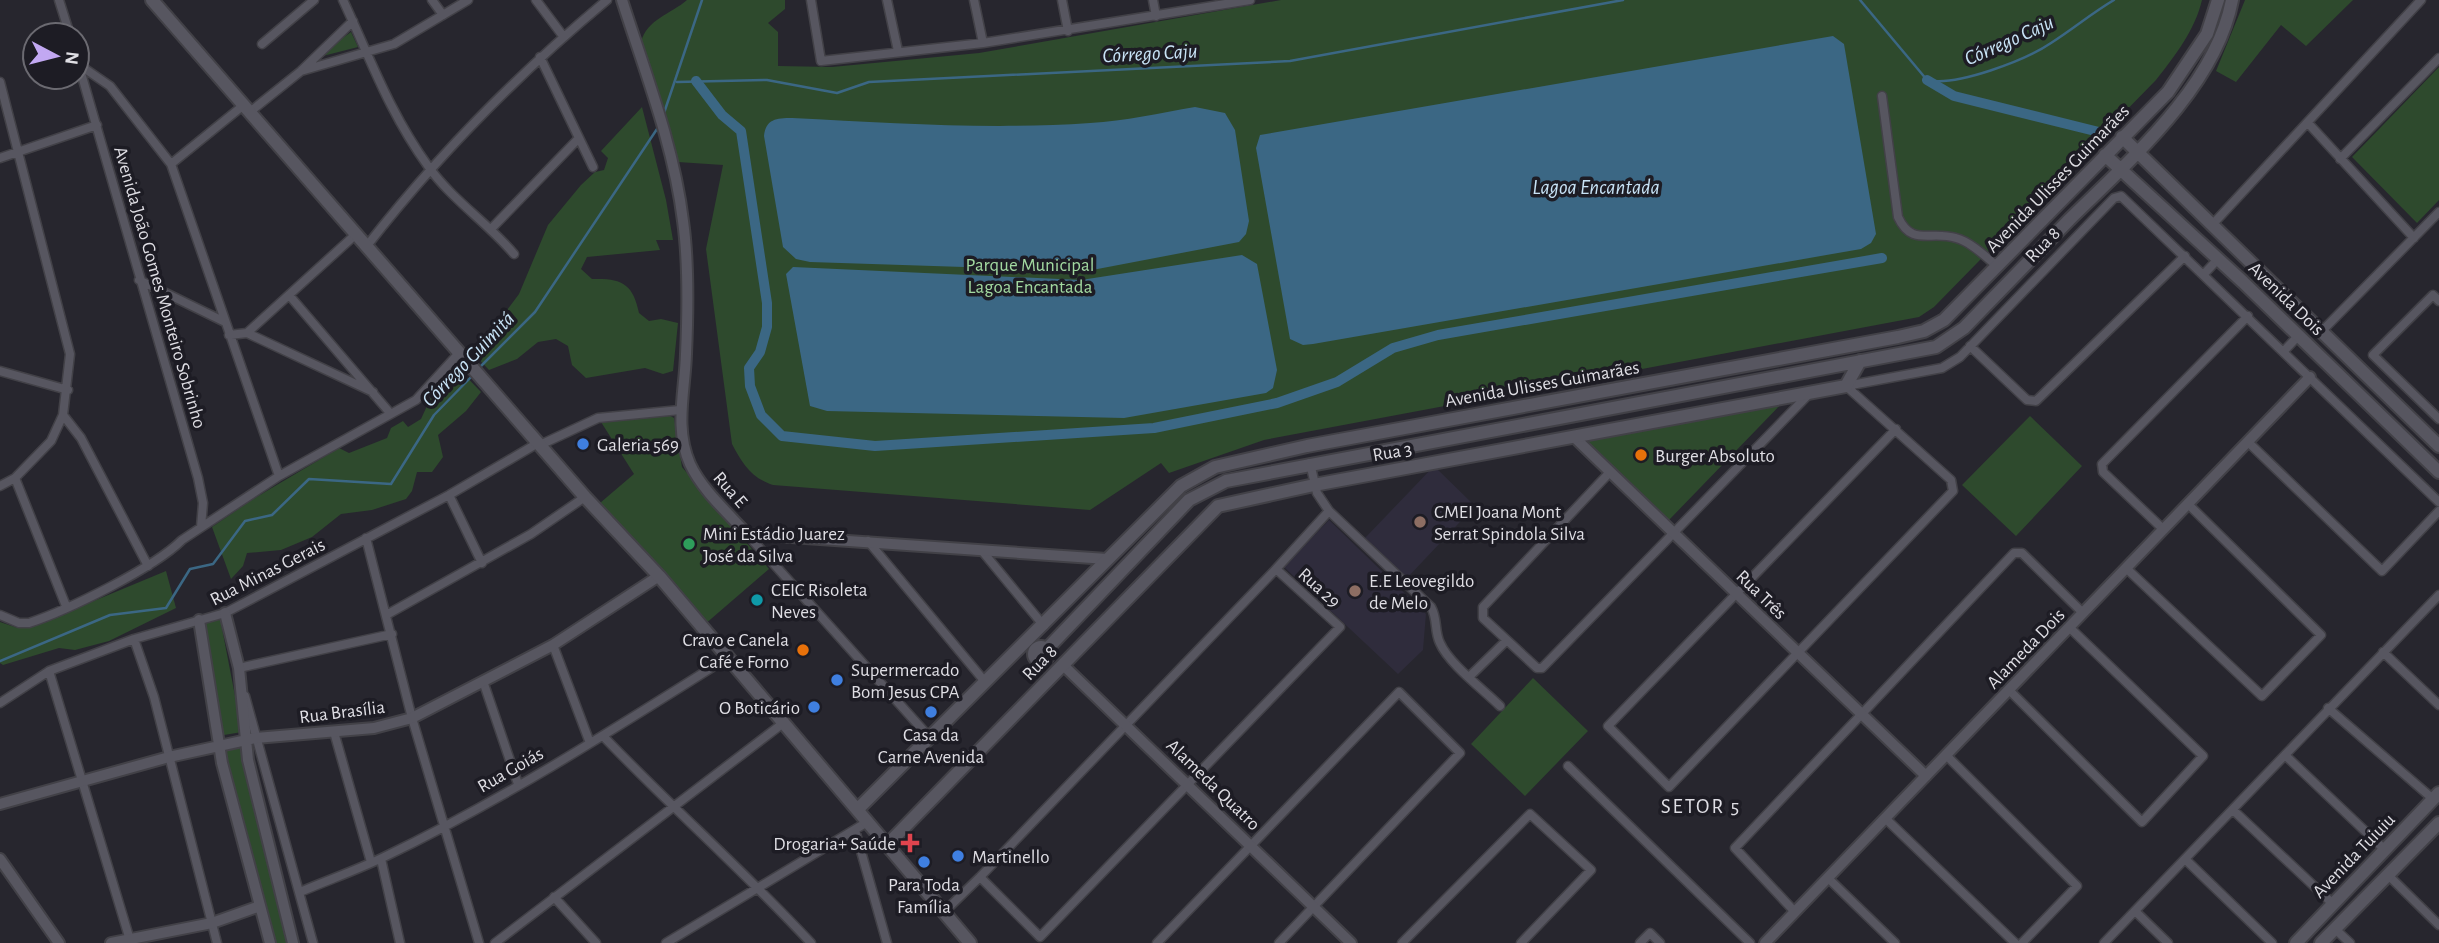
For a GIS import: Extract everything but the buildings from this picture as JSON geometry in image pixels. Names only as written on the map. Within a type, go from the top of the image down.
[{"type":"main road","points":[[152,0],[585,497],[659,576],[970,943]]},
{"type":"main road","name":"Avenida Ulisses Guimarães","points":[[1040,648],[1044,626],[1107,559],[1193,477],[1215,467],[1307,446],[1924,331],[1944,320],[2182,75],[2207,34],[2218,0]]},
{"type":"main road","name":"Avenida Ulisses Guimarães","points":[[858,809],[986,682],[1040,648],[1189,500],[1226,481],[1310,463],[1917,352],[1949,340],[2138,153],[2208,63],[2221,42],[2232,0]]},
{"type":"main road","name":"Avenida Dois","points":[[2122,138],[2439,446]]},
{"type":"main road","name":"Avenida Dois","points":[[2105,155],[2218,259],[2439,472]]},
{"type":"main road","points":[[1846,386],[1860,361]]},
{"type":"main road","name":"Rua 8","points":[[1574,437],[1846,386]]},
{"type":"main road","name":"Rua 3","points":[[1218,506],[1314,485],[1574,437]]},
{"type":"main road","points":[[1307,446],[1310,463]]},
{"type":"main road","name":"Rua 8","points":[[888,844],[1218,506]]},
{"type":"main road","name":"Alameda Quatro","points":[[1040,648],[1063,665]]},
{"type":"main road","name":"Avenida Tuiuiu","points":[[2296,943],[2436,796]]},
{"type":"main road","name":"Avenida Tuiuiu","points":[[2320,943],[2438,825]]},
{"type":"main road","points":[[2308,930],[2320,943]]},
{"type":"street","points":[[59,0],[66,21]]},
{"type":"street","points":[[262,44],[314,0]]},
{"type":"street","points":[[343,0],[364,54],[388,102],[429,169],[492,228],[514,254]]},
{"type":"street","points":[[432,0],[443,15]]},
{"type":"street","points":[[301,71],[394,44],[468,0]]},
{"type":"street","points":[[536,0],[563,36]]},
{"type":"street","points":[[366,247],[429,169],[540,57],[607,0]]},
{"type":"street","name":"Rua E","points":[[622,0],[669,152],[684,223],[686,355],[680,410],[685,450],[696,477],[747,534],[1107,559]]},
{"type":"street","points":[[811,0],[821,61],[1068,31],[1245,0]]},
{"type":"street","points":[[887,0],[898,51]]},
{"type":"street","points":[[974,0],[983,43]]},
{"type":"street","points":[[1062,0],[1068,31]]},
{"type":"street","points":[[1153,0],[1156,16]]},
{"type":"street","points":[[2212,225],[2421,0]]},
{"type":"street","points":[[170,164],[301,71],[353,21]]},
{"type":"street","points":[[540,57],[593,167]]},
{"type":"street","points":[[2340,159],[2439,58]]},
{"type":"street","points":[[91,71],[110,86],[170,164],[279,476]]},
{"type":"street","points":[[0,82],[70,354],[68,390],[63,415],[51,442],[15,478],[0,486]]},
{"type":"street","name":"Avenida João Gomes Monteiro Sobrinho","points":[[87,91],[198,478],[203,503],[201,527]]},
{"type":"street","points":[[1882,96],[1898,217],[1904,230],[1917,237],[1958,238],[1998,267]]},
{"type":"street","points":[[2308,122],[2414,238]]},
{"type":"street","points":[[0,158],[97,125]]},
{"type":"street","points":[[492,228],[578,139]]},
{"type":"street","name":"Rua 8","points":[[1846,386],[1942,368],[1960,357],[2114,198],[2121,196],[2439,502]]},
{"type":"street","points":[[2148,221],[2161,206]]},
{"type":"street","points":[[2321,332],[2439,212]]},
{"type":"street","points":[[247,333],[355,235]]},
{"type":"street","points":[[1970,346],[2027,400],[2036,401],[2185,256]]},
{"type":"street","points":[[2204,274],[2218,259]]},
{"type":"street","points":[[139,280],[225,322]]},
{"type":"street","points":[[289,295],[390,413]]},
{"type":"street","points":[[2439,301],[2432,295],[2373,355],[2439,419]]},
{"type":"street","points":[[2163,530],[2103,472],[2102,464],[2248,316]]},
{"type":"street","points":[[229,335],[247,333],[373,392]]},
{"type":"street","points":[[2284,351],[2298,336]]},
{"type":"street","points":[[0,615],[19,623],[29,623],[148,566],[201,527],[279,476],[428,390],[464,356]]},
{"type":"street","points":[[0,372],[68,390]]},
{"type":"street","name":"Alameda Dois","points":[[1768,942],[2310,377]]},
{"type":"street","points":[[1846,386],[1896,429],[1952,482],[1954,488],[1799,654],[1668,787],[1608,726],[1896,429]]},
{"type":"street","points":[[1610,472],[1483,607],[1483,618],[1532,666],[1542,668],[1811,392]]},
{"type":"street","name":"Rua Minas Gerais","points":[[0,703],[49,671],[134,639],[225,613],[449,495],[539,444],[598,418],[680,410]]},
{"type":"street","points":[[63,415],[80,438],[148,566]]},
{"type":"street","name":"Rua Três","points":[[1574,437],[1926,776]]},
{"type":"street","points":[[2248,442],[2382,571],[2439,511]]},
{"type":"street","points":[[1310,463],[1314,485],[1329,510],[1431,607],[1437,619],[1441,646],[1500,706]]},
{"type":"street","points":[[15,478],[66,606]]},
{"type":"street","points":[[449,495],[482,563]]},
{"type":"street","points":[[388,614],[531,534],[585,497]]},
{"type":"street","points":[[2126,568],[2262,696],[2321,635],[2188,504]]},
{"type":"street","points":[[1276,569],[1329,510]]},
{"type":"street","points":[[747,534],[931,739]]},
{"type":"street","points":[[366,538],[388,614],[412,718],[479,943]]},
{"type":"street","points":[[868,541],[986,682]]},
{"type":"street","points":[[983,552],[1044,626]]},
{"type":"street","points":[[1795,912],[1735,848],[2014,553],[2022,553],[2083,613]]},
{"type":"street","name":"Rua 29","points":[[944,912],[1276,569],[1340,627],[1189,786]]},
{"type":"street","name":"Rua Brasília","points":[[0,804],[169,757],[251,739],[374,728],[412,718],[553,645],[659,576]]},
{"type":"street","points":[[2104,943],[2286,756],[2328,708],[2437,602]]},
{"type":"street","points":[[225,613],[239,668],[272,867],[293,943]]},
{"type":"street","points":[[200,620],[219,746],[270,943]]},
{"type":"street","points":[[2009,690],[2141,822],[2203,756],[2069,627]]},
{"type":"street","points":[[239,668],[393,634]]},
{"type":"street","points":[[134,639],[154,697],[217,943]]},
{"type":"street","points":[[1470,676],[1506,641]]},
{"type":"street","points":[[553,645],[590,743]]},
{"type":"street","points":[[2383,652],[2439,705]]},
{"type":"street","name":"Rua Goiás","points":[[300,892],[381,859],[444,827],[603,736],[727,658]]},
{"type":"street","name":"Alameda Quatro","points":[[1063,665],[1351,943]]},
{"type":"street","points":[[49,671],[80,782],[130,940]]},
{"type":"street","points":[[483,681],[518,784]]},
{"type":"street","points":[[1157,943],[1399,692],[1460,753],[1279,943]]},
{"type":"street","points":[[2328,708],[2436,796]]},
{"type":"street","points":[[495,943],[782,724]]},
{"type":"street","points":[[334,732],[372,863]]},
{"type":"street","points":[[603,736],[673,809],[757,886],[811,943]]},
{"type":"street","points":[[251,739],[300,892],[313,943]]},
{"type":"street","points":[[1946,755],[2077,886],[2022,943]]},
{"type":"street","points":[[2286,756],[2385,850]]},
{"type":"street","points":[[1568,766],[1750,943]]},
{"type":"street","points":[[980,877],[1040,937],[1189,786]]},
{"type":"street","points":[[2233,810],[2333,904]]},
{"type":"street","points":[[1402,943],[1530,814],[1591,870],[1521,943]]},
{"type":"street","points":[[1885,818],[2015,943]]},
{"type":"street","points":[[666,943],[869,821]]},
{"type":"street","points":[[855,830],[887,943]]},
{"type":"street","points":[[0,859],[58,943]]},
{"type":"street","points":[[381,859],[400,943]]},
{"type":"street","points":[[2185,859],[2272,943]]},
{"type":"street","points":[[2388,875],[2439,925]]},
{"type":"street","points":[[1828,878],[1895,943]]},
{"type":"street","points":[[555,897],[596,943]]},
{"type":"street","points":[[111,943],[212,923],[260,906]]},
{"type":"street","points":[[2135,911],[2168,943]]},
{"type":"street","points":[[2335,929],[2350,943]]},
{"type":"street","points":[[1640,943],[1650,933],[1660,943]]},
{"type":"shaded area","name":"CMEI Joana Mont Serrat Spindola Silva","points":[[1434,466],[1475,506],[1407,578],[1365,538]]},
{"type":"shaded area","name":"E.E Leovegildo de Melo","points":[[1329,520],[1426,614],[1423,650],[1398,674],[1284,567]]},
{"type":"green space","name":"Parque Municipal Lagoa Encantada","points":[[687,0],[785,0],[785,9],[768,23],[778,32],[778,66],[832,67],[979,53],[1281,0],[2202,0],[2189,32],[2156,80],[1934,307],[1919,317],[1264,440],[1169,473],[1161,463],[1090,510],[773,485],[753,474],[744,463],[732,444],[706,249],[723,165],[678,162],[641,42],[654,22]]},
{"type":"green space","points":[[2245,0],[2353,0],[2306,46],[2281,25],[2236,82],[2216,71]]},
{"type":"green space","points":[[351,32],[358,47],[315,58]]},
{"type":"green space","points":[[2439,67],[2439,200],[2417,223],[2352,157]]},
{"type":"green space","points":[[642,107],[666,200],[673,240],[656,240],[660,250],[587,257],[581,269],[592,279],[624,284],[633,295],[639,313],[649,321],[661,319],[678,323],[673,371],[663,374],[645,368],[586,378],[572,365],[568,346],[556,339],[538,342],[517,359],[489,370],[474,354],[519,294],[548,225],[581,185],[595,172],[604,170],[608,158],[601,151]]},
{"type":"green space","points":[[456,366],[481,392],[466,411],[438,435],[443,457],[432,472],[417,472],[412,491],[406,499],[372,510],[341,514],[312,537],[281,550],[247,553],[243,566],[231,579],[212,527],[339,448],[349,453],[387,438],[391,428],[403,421],[408,427],[421,419],[432,395]]},
{"type":"green space","points":[[1785,400],[1669,520],[1584,441]]},
{"type":"green space","points":[[667,414],[674,418],[682,467],[769,569],[704,625],[600,503],[634,474],[601,422]]},
{"type":"green space","points":[[2030,416],[2082,466],[2016,536],[1962,485]]},
{"type":"green space","points":[[166,571],[176,608],[109,641],[75,650],[59,648],[3,665],[0,663],[0,622],[18,628],[31,627]]},
{"type":"green space","points":[[220,618],[242,732],[224,735],[202,623]]},
{"type":"green space","points":[[1533,678],[1588,731],[1525,796],[1471,744]]},
{"type":"green space","points":[[241,748],[291,943],[276,943],[225,750]]},
{"type":"water","name":"Lagoa Encantada","points":[[1833,36],[1844,44],[1876,234],[1871,243],[1861,249],[1313,344],[1303,345],[1290,339],[1256,148],[1260,135]]},
{"type":"water","points":[[1195,107],[1225,113],[1235,130],[1249,221],[1246,234],[1239,242],[1087,271],[810,262],[796,259],[783,247],[764,136],[767,126],[777,119],[978,126],[1053,125],[1116,120]]},
{"type":"water","points":[[1242,255],[1257,264],[1277,370],[1273,388],[1266,393],[1124,418],[827,411],[810,406],[786,274],[793,267],[1081,280]]},
{"type":"waterway","name":"Córrego Guimitá","points":[[664,113],[702,0]]},
{"type":"waterway","name":"Córrego Caju","points":[[677,82],[767,80],[837,93],[869,82],[1290,61],[1623,0]]},
{"type":"waterway","name":"Córrego Caju","points":[[1860,0],[1927,80],[1940,81],[1972,76],[2025,57],[2051,43],[2114,0]]},
{"type":"waterway","points":[[1927,80],[1954,96],[2103,133]]},
{"type":"waterway","points":[[696,81],[722,115],[741,131],[767,303],[767,327],[760,352],[749,368],[750,386],[761,415],[782,436],[875,446],[1154,428],[1277,403],[1337,382],[1393,348],[1438,335],[1882,258]]},
{"type":"waterway","name":"Córrego Guimitá","points":[[478,369],[535,312],[659,126]]},
{"type":"waterway","name":"Córrego Guimitá","points":[[0,661],[110,615],[166,608],[190,569],[213,564],[245,521],[272,515],[309,479],[391,484],[434,415],[474,374]]},
{"type":"place","name":"Galeria 569","points":[[583,444]]},
{"type":"place","name":"Burger Absoluto","points":[[1641,455]]},
{"type":"place","name":"CMEI Joana Mont Serrat Spindola Silva","points":[[1420,522]]},
{"type":"place","name":"Mini Estádio Juarez José da Silva","points":[[689,544]]},
{"type":"place","name":"E.E Leovegildo de Melo","points":[[1355,591]]},
{"type":"place","name":"CEIC Risoleta Neves","points":[[757,600]]},
{"type":"place","name":"Cravo e Canela Café e Forno","points":[[803,650]]},
{"type":"place","name":"Supermercado Bom Jesus CPA","points":[[837,680]]},
{"type":"place","name":"O Boticário","points":[[814,707]]},
{"type":"place","name":"Casa da Carne Avenida","points":[[931,712]]},
{"type":"place","name":"Drogaria+ Saúde","points":[[910,843]]},
{"type":"place","name":"Martinello","points":[[958,856]]},
{"type":"place","name":"Para Toda Família","points":[[924,862]]},
{"type":"district","name":"SETOR 5","points":[[1701,806]]}]
